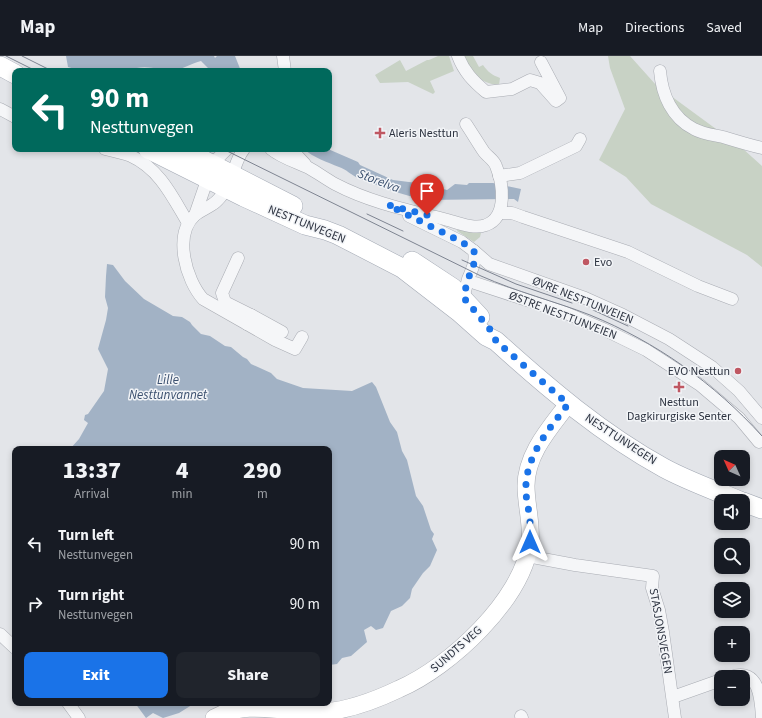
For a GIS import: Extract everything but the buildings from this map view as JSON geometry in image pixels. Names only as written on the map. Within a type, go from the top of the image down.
[{"type":"main road","points":[[0,66],[12,72]]},
{"type":"main road","name":"NESTTUNVEGEN","points":[[156,152],[210,171],[306,225],[338,235],[402,268],[461,305],[493,333],[496,341],[568,404],[617,439],[665,468],[724,494]]},
{"type":"main road","name":"NESTTUNVEGEN","points":[[186,152],[210,171]]},
{"type":"main road","name":"NESTTUNVEGEN","points":[[230,182],[250,185],[305,212],[352,230],[411,261],[453,288],[461,305]]},
{"type":"street","points":[[282,56],[284,68]]},
{"type":"street","points":[[458,56],[462,66],[472,81],[486,92],[512,89],[530,80],[540,84],[556,101],[560,98],[541,62]]},
{"type":"street","points":[[660,71],[665,98],[683,123],[695,130],[762,148]]},
{"type":"street","points":[[0,109],[12,115]]},
{"type":"street","points":[[388,205],[453,222],[481,226],[493,222],[501,209],[503,177],[496,164],[485,153],[466,124]]},
{"type":"street","points":[[503,177],[520,173],[576,146],[574,141]]},
{"type":"street","points":[[117,152],[132,156],[148,166],[159,177],[192,219]]},
{"type":"street","points":[[226,152],[210,171],[192,219],[185,229],[183,246],[192,282],[196,291],[208,302],[249,320],[282,332]]},
{"type":"street","points":[[192,219],[215,203],[230,182],[242,152]]},
{"type":"street","points":[[275,152],[310,169],[335,184],[388,205],[462,242],[474,251],[475,259],[472,281],[461,305]]},
{"type":"street","points":[[294,152],[310,169]]},
{"type":"street","points":[[501,209],[628,252],[698,286],[732,299]]},
{"type":"street","name":"ØVRE NESTTUNVEIEN","points":[[474,251],[488,264],[585,298],[623,315],[669,339],[712,367],[739,391],[762,418]]},
{"type":"street","points":[[238,258],[222,294],[225,302],[275,340],[295,349],[302,337]]},
{"type":"street","name":"NESTTUNVEGEN","points":[[437,277],[452,281],[472,281]]},
{"type":"street","name":"ØSTRE NESTTUNVEIEN","points":[[472,281],[572,316],[646,350],[700,386],[739,418],[759,442]]},
{"type":"street","name":"SUNDTS VEG","points":[[214,718],[234,710],[250,708],[309,713],[343,709],[373,701],[404,687],[431,671],[455,654],[477,633],[514,587],[522,570],[530,542],[526,485],[528,471],[532,458],[539,445],[568,404]]},
{"type":"street","name":"STASJONSVEGEN","points":[[527,556],[575,565],[653,576],[652,588],[659,610],[676,718]]},
{"type":"street","points":[[0,634],[12,645]]},
{"type":"street","points":[[750,678],[758,687],[760,693],[762,718]]},
{"type":"street","points":[[672,692],[714,682]]},
{"type":"street","points":[[70,706],[79,718]]},
{"type":"shaded area","points":[[438,56],[449,56],[454,71],[430,81],[435,92],[433,94],[408,82],[380,83],[375,75],[400,60],[406,71]]},
{"type":"shaded area","points":[[462,56],[473,56],[479,67],[483,65],[490,73],[500,78],[499,85],[486,82],[477,76]]},
{"type":"shaded area","points":[[608,56],[630,56],[656,85],[742,148],[762,166],[762,267],[747,255],[651,204],[626,177],[599,160],[625,109],[610,68]]},
{"type":"shaded area","points":[[458,228],[481,233],[480,237],[474,242],[457,231]]},
{"type":"water","points":[[66,56],[214,56],[215,58],[217,56],[235,56],[240,68],[208,68],[201,61],[182,68],[68,67]]},
{"type":"water","name":"Storelva","points":[[332,151],[393,180],[425,184],[447,190],[455,184],[467,185],[469,183],[493,183],[521,189],[518,202],[514,199],[425,200],[399,193],[358,178],[342,168],[308,152],[332,152]]},
{"type":"water","name":"Lille Nesttunvannet","points":[[107,264],[113,265],[125,281],[144,299],[173,316],[182,317],[190,322],[201,334],[210,336],[225,346],[231,347],[247,359],[251,364],[271,373],[277,379],[303,388],[352,391],[372,382],[376,387],[390,422],[397,432],[402,451],[407,460],[416,496],[423,506],[431,530],[434,534],[432,539],[437,550],[430,566],[412,589],[410,598],[402,606],[391,611],[383,628],[376,630],[371,626],[364,630],[367,642],[351,656],[342,658],[337,664],[332,665],[332,446],[73,446],[79,439],[88,423],[84,420],[85,415],[88,414],[104,391],[108,369],[98,349],[108,308],[105,297]]},
{"type":"water","points":[[137,706],[190,706],[179,713],[163,718],[153,713],[146,718]]},
{"type":"tram line","points":[[6,56],[30,68]]},
{"type":"tram line","points":[[22,56],[46,68]]},
{"type":"tram line","points":[[229,152],[481,276],[508,287],[590,315],[638,338],[661,351],[704,382],[744,417],[762,436]]},
{"type":"tram line","points":[[367,214],[403,231]]},
{"type":"tram line","points":[[462,260],[516,284],[572,303]]},
{"type":"tram line","points":[[593,310],[628,326]]},
{"type":"place","name":"Aleris Nesttun","points":[[380,133]]},
{"type":"place","name":"Evo","points":[[586,262]]},
{"type":"place","name":"EVO Nesttun","points":[[738,371]]},
{"type":"place","name":"Nesttun Dagkirurgiske Senter","points":[[679,387]]},
{"type":"route","points":[[427,215],[388,205],[462,242],[474,251],[474,266],[468,279],[464,298],[493,333],[496,341],[568,404],[539,445],[532,458],[528,471],[526,485],[530,518],[530,542]]}]
